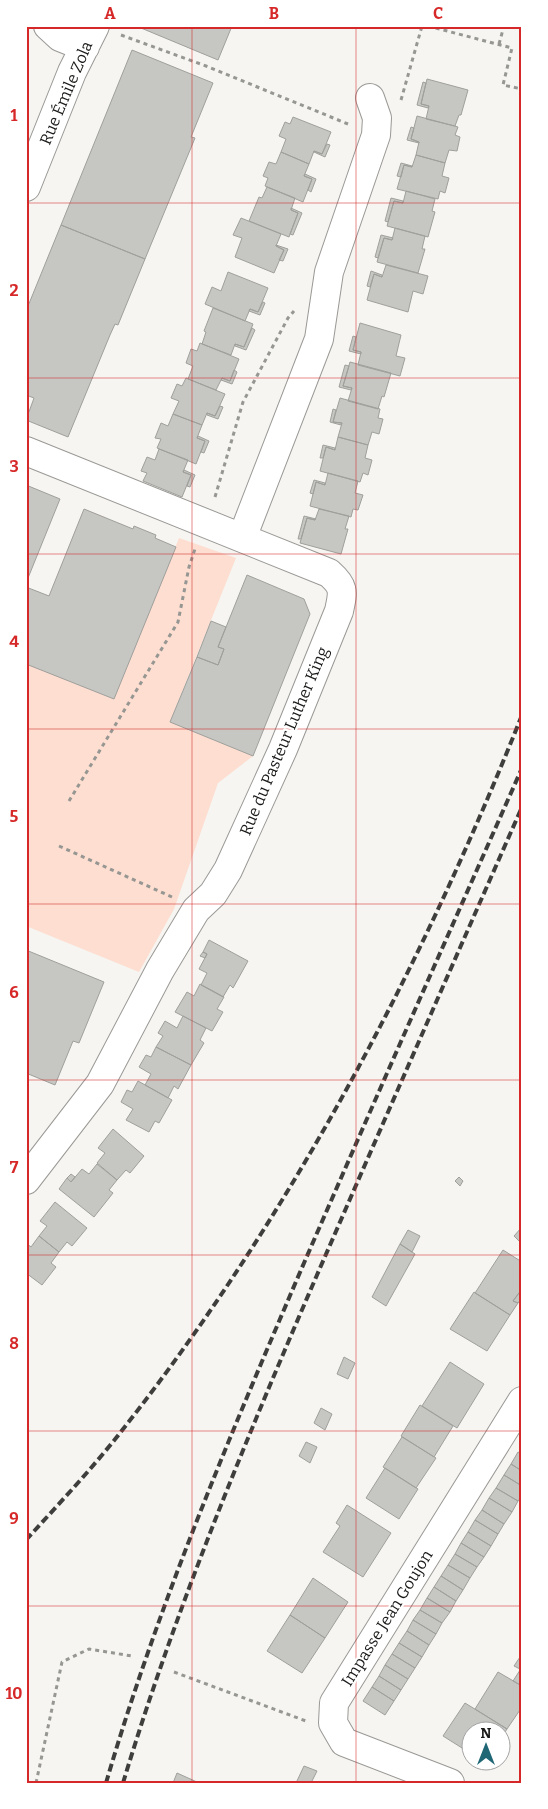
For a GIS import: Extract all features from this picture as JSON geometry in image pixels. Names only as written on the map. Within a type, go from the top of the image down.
[{"type":"street","points":[[48,26],[60,37],[99,36]]},
{"type":"street","name":"Rue Émile Zola","points":[[26,187],[72,72],[99,36]]},
{"type":"street","points":[[242,538],[314,355],[329,272],[376,135],[377,118],[370,98]]},
{"type":"street","name":"Rue du Pasteur Luther King","points":[[26,451],[329,573],[339,582],[342,594],[339,611],[282,749],[228,870],[213,894],[196,910],[160,970],[100,1084],[26,1180]]},
{"type":"street","name":"Impasse Jean Goujon","points":[[333,1723],[334,1703],[522,1401]]},
{"type":"street","points":[[333,1723],[344,1742],[450,1783]]},
{"type":"path","points":[[428,26],[512,48],[503,85],[522,89]]},
{"type":"path","points":[[499,44],[504,26]]},
{"type":"path","points":[[99,36],[206,66],[376,135]]},
{"type":"path","points":[[69,801],[178,622],[189,568],[198,543]]},
{"type":"path","points":[[59,846],[182,901],[196,910]]},
{"type":"path","points":[[36,1783],[62,1662],[89,1650],[132,1656]]},
{"type":"path","points":[[174,1672],[310,1723],[333,1723]]},
{"type":"shaded area","points":[[84,509],[105,517],[47,657],[119,687],[179,538],[236,558],[170,722],[253,756],[218,783],[174,909],[139,972],[26,926],[26,587],[49,596]]},
{"type":"building","points":[[142,26],[232,26],[218,60],[141,28]]},
{"type":"building","points":[[132,50],[213,83],[191,137],[195,138],[145,259],[61,225]]},
{"type":"building","points":[[427,79],[468,90],[461,115],[459,115],[455,126],[426,119],[429,106],[421,104]]},
{"type":"building","points":[[423,82],[426,83],[421,104],[429,106],[428,108],[417,105]]},
{"type":"building","points":[[417,116],[458,127],[455,135],[460,137],[457,151],[449,150],[445,163],[416,155],[419,142],[411,139]]},
{"type":"building","points":[[293,117],[331,132],[322,154],[314,151],[309,164],[281,152],[286,139],[279,136],[285,122],[290,124]]},
{"type":"building","points":[[411,127],[414,128],[411,139],[419,143],[407,140]]},
{"type":"building","points":[[327,144],[330,145],[325,157],[314,152],[322,154]]},
{"type":"building","points":[[281,152],[309,164],[304,176],[312,179],[303,202],[265,186],[268,178],[263,176],[269,162],[276,164]]},
{"type":"building","points":[[416,155],[445,163],[442,176],[449,178],[445,193],[440,191],[438,199],[397,189],[404,165],[412,167]]},
{"type":"building","points":[[401,163],[412,167],[404,165],[401,177],[397,176]]},
{"type":"building","points":[[305,174],[316,179],[311,192],[308,190],[312,179],[304,176]]},
{"type":"building","points":[[267,187],[295,198],[291,210],[298,213],[289,237],[249,221],[259,197],[262,198]]},
{"type":"building","points":[[406,191],[435,199],[432,211],[435,212],[428,237],[387,226],[394,201],[403,203]]},
{"type":"building","points":[[391,198],[403,201],[403,203],[394,201],[388,222],[385,221]]},
{"type":"building","points":[[291,208],[302,213],[293,235],[290,234],[298,213],[291,210]]},
{"type":"building","points":[[241,218],[281,234],[276,246],[284,250],[274,273],[235,257],[242,238],[233,235]]},
{"type":"building","points":[[61,225],[145,259],[118,325],[115,324],[110,335],[68,437],[26,420],[34,398],[26,395],[26,311]]},
{"type":"building","points":[[395,228],[425,236],[422,249],[425,249],[418,273],[377,262],[384,238],[392,240]]},
{"type":"building","points":[[381,235],[393,238],[392,240],[384,238],[378,258],[375,257]]},
{"type":"building","points":[[276,245],[288,249],[283,261],[279,260],[284,250]]},
{"type":"building","points":[[386,265],[428,276],[423,294],[413,291],[408,312],[367,300],[374,274],[382,277]]},
{"type":"building","points":[[371,271],[382,275],[382,277],[374,274],[370,287],[367,286]]},
{"type":"building","points":[[228,272],[268,288],[258,312],[250,309],[245,321],[205,304],[212,287],[221,291]]},
{"type":"building","points":[[263,302],[265,303],[260,315],[249,311],[250,309],[258,312]]},
{"type":"building","points":[[213,308],[253,324],[244,347],[235,344],[231,355],[202,344],[206,332],[204,331]]},
{"type":"building","points":[[360,323],[401,335],[396,356],[405,358],[400,376],[358,365],[361,352],[353,350]]},
{"type":"building","points":[[252,328],[255,330],[246,350],[235,346],[235,344],[244,347]]},
{"type":"building","points":[[353,336],[356,337],[353,350],[361,352],[361,354],[349,351]]},
{"type":"building","points":[[200,343],[239,359],[230,381],[222,378],[216,390],[188,379],[193,366],[186,363],[191,349],[197,351]]},
{"type":"building","points":[[350,362],[391,373],[384,397],[382,396],[378,409],[348,401],[352,388],[343,386]]},
{"type":"building","points":[[345,365],[349,366],[343,386],[352,388],[351,390],[339,387]]},
{"type":"building","points":[[234,370],[237,372],[232,384],[221,380],[222,378],[230,381]]},
{"type":"building","points":[[186,378],[225,394],[215,416],[207,413],[202,425],[173,414],[179,401],[171,398],[177,384],[182,386]]},
{"type":"building","points":[[340,398],[380,409],[378,418],[383,419],[379,434],[372,432],[368,445],[338,437],[342,423],[333,422]]},
{"type":"building","points":[[220,406],[223,407],[218,419],[207,415],[207,413],[215,416]]},
{"type":"building","points":[[333,409],[336,410],[333,422],[342,423],[341,425],[330,422]]},
{"type":"building","points":[[173,414],[202,425],[197,438],[205,441],[196,464],[157,448],[161,439],[155,438],[161,423],[168,426]]},
{"type":"building","points":[[198,436],[209,441],[204,453],[201,452],[205,441],[197,438]]},
{"type":"building","points":[[338,437],[368,445],[365,458],[372,460],[368,475],[363,473],[360,482],[320,471],[326,447],[335,450]]},
{"type":"building","points":[[323,445],[335,448],[335,450],[326,447],[323,458],[320,458]]},
{"type":"building","points":[[159,449],[188,460],[183,472],[191,475],[182,497],[143,481],[147,473],[141,471],[147,457],[155,460]]},
{"type":"building","points":[[184,470],[195,475],[190,487],[187,486],[191,475],[183,472]]},
{"type":"building","points":[[328,473],[358,481],[355,493],[363,495],[358,510],[353,509],[351,517],[310,506],[316,482],[325,485]]},
{"type":"building","points":[[314,480],[325,483],[325,485],[316,482],[313,494],[310,493]]},
{"type":"building","points":[[26,485],[60,499],[26,583]]},
{"type":"building","points":[[84,509],[133,529],[134,526],[156,535],[155,538],[176,547],[114,699],[26,664],[26,587],[49,596]]},
{"type":"building","points":[[319,509],[349,516],[345,529],[348,529],[341,554],[300,543],[307,518],[315,520]]},
{"type":"building","points":[[304,516],[316,519],[307,518],[301,539],[298,539]]},
{"type":"building","points":[[247,575],[304,599],[310,614],[253,756],[170,722],[197,657],[218,665],[224,649],[218,647]]},
{"type":"building","points":[[211,621],[226,627],[218,647],[224,649],[218,665],[197,657]]},
{"type":"building","points":[[209,940],[248,961],[233,988],[230,985],[223,997],[201,985],[207,973],[199,969],[207,954],[203,952]]},
{"type":"building","points":[[26,950],[104,982],[79,1043],[73,1041],[55,1085],[26,1073]]},
{"type":"building","points":[[203,952],[207,954],[205,958],[200,956]]},
{"type":"building","points":[[200,984],[224,997],[217,1009],[223,1012],[212,1031],[175,1012],[187,992],[194,996]]},
{"type":"building","points":[[183,1016],[206,1028],[200,1040],[204,1043],[191,1065],[156,1047],[163,1036],[158,1033],[165,1021],[177,1028]]},
{"type":"building","points":[[156,1047],[191,1065],[178,1089],[174,1086],[168,1098],[145,1085],[151,1074],[139,1067],[146,1055],[151,1057]]},
{"type":"building","points":[[138,1081],[172,1100],[159,1123],[155,1121],[149,1132],[126,1120],[133,1109],[121,1102],[127,1090],[132,1092]]},
{"type":"building","points":[[113,1129],[144,1156],[130,1173],[126,1170],[117,1180],[97,1163],[105,1153],[98,1148]]},
{"type":"building","points":[[97,1164],[117,1180],[109,1190],[113,1193],[94,1217],[59,1189],[67,1178],[71,1182],[82,1169],[89,1174]]},
{"type":"building","points":[[71,1174],[75,1177],[71,1182],[67,1178]]},
{"type":"building","points":[[459,1177],[463,1181],[460,1186],[455,1181]]},
{"type":"building","points":[[55,1202],[87,1228],[72,1246],[67,1242],[59,1252],[39,1236],[47,1226],[40,1221]]},
{"type":"building","points":[[522,1227],[522,1244],[514,1236]]},
{"type":"building","points":[[408,1230],[420,1236],[412,1252],[400,1244]]},
{"type":"building","points":[[39,1236],[59,1252],[51,1263],[56,1267],[42,1285],[26,1273],[26,1243],[31,1247]]},
{"type":"building","points":[[400,1244],[415,1254],[386,1306],[372,1297]]},
{"type":"building","points":[[503,1250],[522,1262],[522,1289],[513,1301],[518,1303],[510,1315],[475,1293]]},
{"type":"building","points":[[522,1289],[522,1298],[518,1303],[513,1301]]},
{"type":"building","points":[[474,1292],[510,1315],[487,1351],[450,1329]]},
{"type":"building","points":[[344,1357],[355,1363],[348,1379],[337,1374]]},
{"type":"building","points":[[450,1362],[484,1384],[457,1428],[422,1406]]},
{"type":"building","points":[[420,1405],[453,1426],[434,1457],[401,1436]]},
{"type":"building","points":[[321,1408],[332,1414],[325,1430],[314,1423]]},
{"type":"building","points":[[402,1437],[436,1458],[416,1488],[383,1467]]},
{"type":"building","points":[[306,1442],[317,1447],[310,1463],[299,1456]]},
{"type":"building","points":[[518,1452],[522,1454],[522,1471],[511,1464]]},
{"type":"building","points":[[511,1464],[522,1471],[522,1486],[504,1475]]},
{"type":"building","points":[[385,1468],[418,1489],[399,1519],[366,1498]]},
{"type":"building","points":[[504,1475],[522,1486],[522,1496],[518,1501],[496,1488]]},
{"type":"building","points":[[496,1488],[518,1501],[512,1512],[489,1498]]},
{"type":"building","points":[[489,1498],[512,1512],[504,1524],[482,1510]]},
{"type":"building","points":[[347,1505],[391,1533],[363,1577],[323,1552],[340,1526],[336,1523]]},
{"type":"building","points":[[482,1510],[504,1524],[498,1534],[475,1520]]},
{"type":"building","points":[[475,1520],[498,1534],[491,1546],[468,1532]]},
{"type":"building","points":[[468,1532],[491,1546],[484,1557],[461,1543]]},
{"type":"building","points":[[461,1543],[484,1557],[477,1567],[455,1554]]},
{"type":"building","points":[[455,1554],[477,1567],[470,1578],[448,1565]]},
{"type":"building","points":[[448,1565],[470,1578],[463,1590],[441,1576]]},
{"type":"building","points":[[441,1576],[463,1590],[456,1601],[434,1587]]},
{"type":"building","points":[[313,1578],[348,1602],[325,1638],[290,1615]]},
{"type":"building","points":[[434,1587],[456,1601],[450,1612],[427,1598]]},
{"type":"building","points":[[427,1598],[450,1612],[442,1623],[420,1610]]},
{"type":"building","points":[[420,1610],[442,1623],[436,1634],[413,1620]]},
{"type":"building","points":[[290,1615],[325,1638],[302,1673],[267,1651]]},
{"type":"building","points":[[413,1620],[436,1634],[429,1645],[407,1631]]},
{"type":"building","points":[[407,1631],[429,1645],[422,1657],[399,1643]]},
{"type":"building","points":[[399,1643],[422,1657],[415,1668],[392,1654]]},
{"type":"building","points":[[392,1654],[415,1668],[408,1679],[385,1665]]},
{"type":"building","points":[[522,1654],[522,1667],[520,1669],[514,1666]]},
{"type":"building","points":[[385,1665],[408,1679],[401,1690],[379,1676]]},
{"type":"building","points":[[522,1667],[522,1686],[513,1681]]},
{"type":"building","points":[[498,1672],[522,1686],[522,1707],[510,1725],[510,1722],[496,1722],[475,1709]]},
{"type":"building","points":[[379,1676],[401,1690],[394,1701],[372,1687]]},
{"type":"building","points":[[372,1687],[394,1701],[385,1715],[363,1701]]},
{"type":"building","points":[[465,1703],[496,1722],[460,1722],[460,1747],[443,1736]]},
{"type":"building","points":[[304,1766],[317,1771],[311,1783],[296,1783]]},
{"type":"building","points":[[177,1773],[197,1782],[173,1783]]},
{"type":"railway","points":[[26,1540],[116,1438],[179,1355],[238,1270],[293,1182],[345,1092],[440,906],[522,715]]},
{"type":"railway","points":[[106,1783],[126,1717],[172,1585],[223,1455],[304,1263],[522,768]]},
{"type":"railway","points":[[123,1783],[189,1587],[266,1395],[522,807]]}]
